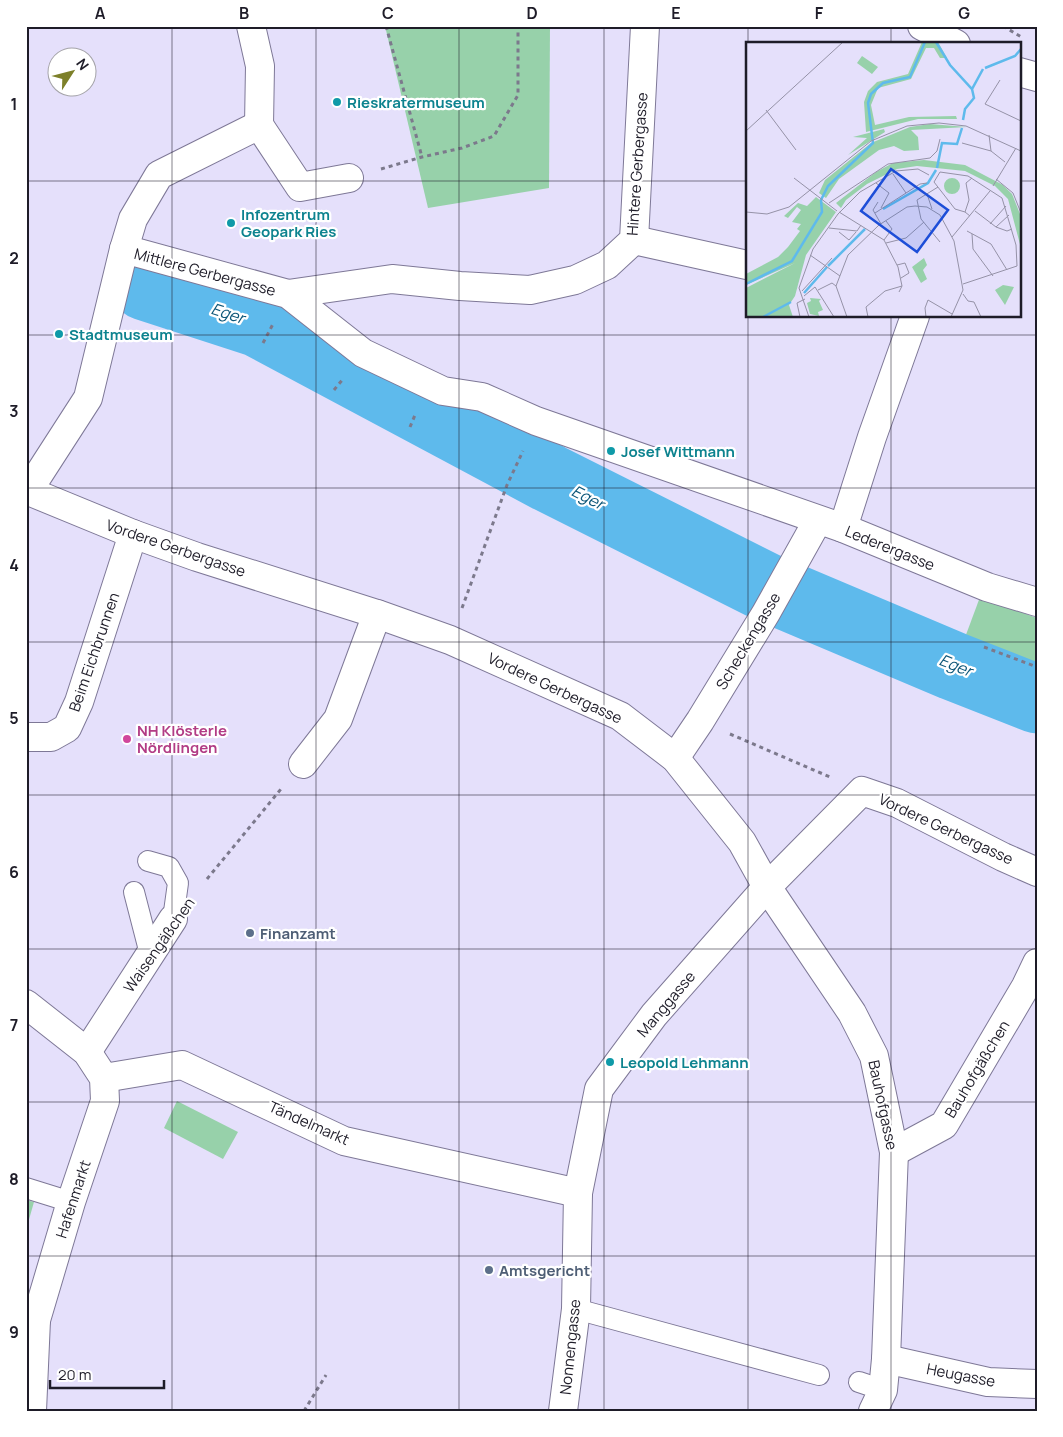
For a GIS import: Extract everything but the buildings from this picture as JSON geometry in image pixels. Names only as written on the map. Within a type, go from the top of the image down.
[{"type":"street","points":[[251,26],[260,66],[259,125],[300,187],[349,178]]},
{"type":"street","name":"Hintere Gerbergasse","points":[[288,294],[392,278],[460,286],[530,290],[575,280],[607,265],[634,240],[645,26]]},
{"type":"street","points":[[922,26],[952,42]]},
{"type":"street","points":[[1020,72],[1037,77]]},
{"type":"street","points":[[124,249],[133,219],[158,175],[259,125]]},
{"type":"street","points":[[634,240],[746,265]]},
{"type":"street","name":"Mittlere Gerbergasse","points":[[27,490],[88,398],[124,249],[288,294],[363,353],[443,391],[482,396],[536,420],[744,492]]},
{"type":"street","name":"Scheckengasse","points":[[675,758],[766,614],[788,572],[830,524],[872,437],[914,318]]},
{"type":"street","name":"Vordere Gerbergasse","points":[[27,490],[133,534],[197,557],[377,614],[450,640],[620,716],[675,758],[742,842],[767,887],[862,791],[897,803],[1003,857],[1037,872]]},
{"type":"street","name":"Lederergasse","points":[[744,492],[830,524],[987,587],[1037,602]]},
{"type":"street","name":"Beim Eichbrunnen","points":[[26,738],[51,737],[67,728],[79,702],[133,534]]},
{"type":"street","points":[[303,764],[338,719],[377,614]]},
{"type":"street","name":"Bauhofgasse","points":[[767,887],[852,1013],[874,1056],[894,1152],[886,1360],[872,1394]]},
{"type":"street","name":"Manggasse","points":[[578,1193],[600,1089],[654,1015],[767,887]]},
{"type":"street","name":"Waisengäßchen","points":[[88,1052],[173,919]]},
{"type":"street","name":"Bauhofgäßchen","points":[[894,1152],[944,1125],[1026,986],[1037,963]]},
{"type":"street","points":[[26,1004],[88,1052],[104,1078]]},
{"type":"street","name":"Tändelmarkt","points":[[104,1078],[182,1065],[344,1140],[578,1193]]},
{"type":"street","name":"Hafenmarkt","points":[[32,1411],[31,1318],[105,1101],[104,1078]]},
{"type":"street","name":"Nonnengasse","points":[[563,1411],[576,1309],[578,1193]]},
{"type":"street","name":"Heugasse","points":[[886,1360],[988,1382],[1037,1384]]},
{"type":"lane","points":[[148,861],[169,867],[178,883],[173,919]]},
{"type":"lane","points":[[134,892],[150,954]]},
{"type":"lane","points":[[26,1188],[71,1202]]},
{"type":"lane","points":[[576,1309],[819,1375]]},
{"type":"path","points":[[386,26],[422,157]]},
{"type":"path","points":[[349,178],[422,157],[462,148],[494,136],[518,95],[518,26]]},
{"type":"path","points":[[264,341],[275,320]]},
{"type":"path","points":[[334,390],[340,383]]},
{"type":"path","points":[[410,427],[413,420]]},
{"type":"path","points":[[450,640],[507,485],[523,450]]},
{"type":"path","points":[[984,647],[1037,667]]},
{"type":"path","points":[[700,721],[862,791]]},
{"type":"path","name":"Waisengäßchen","points":[[173,919],[275,797]]},
{"type":"path","points":[[304,1411],[326,1375]]},
{"type":"green space","points":[[385,26],[550,26],[549,188],[428,208]]},
{"type":"green space","points":[[980,597],[1037,618],[1037,688],[957,659]]},
{"type":"green space","points":[[177,1101],[238,1132],[223,1159],[164,1128]]},
{"type":"green space","points":[[26,1200],[34,1202],[26,1230]]},
{"type":"waterway","name":"Eger","points":[[145,286],[259,323],[549,478],[766,587],[953,666],[1037,699]]},
{"type":"waterway","points":[[953,666],[977,655],[1037,678]]},
{"type":"place","name":"Rieskratermuseum","points":[[337,102]]},
{"type":"place","name":"Infozentrum Geopark Ries","points":[[231,223]]},
{"type":"place","name":"Stadtmuseum","points":[[59,334]]},
{"type":"place","name":"Josef Wittmann","points":[[611,451]]},
{"type":"place","name":"NH Klösterle Nördlingen","points":[[127,739]]},
{"type":"place","name":"Finanzamt","points":[[250,933]]},
{"type":"place","name":"Leopold Lehmann","points":[[610,1062]]},
{"type":"place","name":"Amtsgericht","points":[[489,1270]]}]
